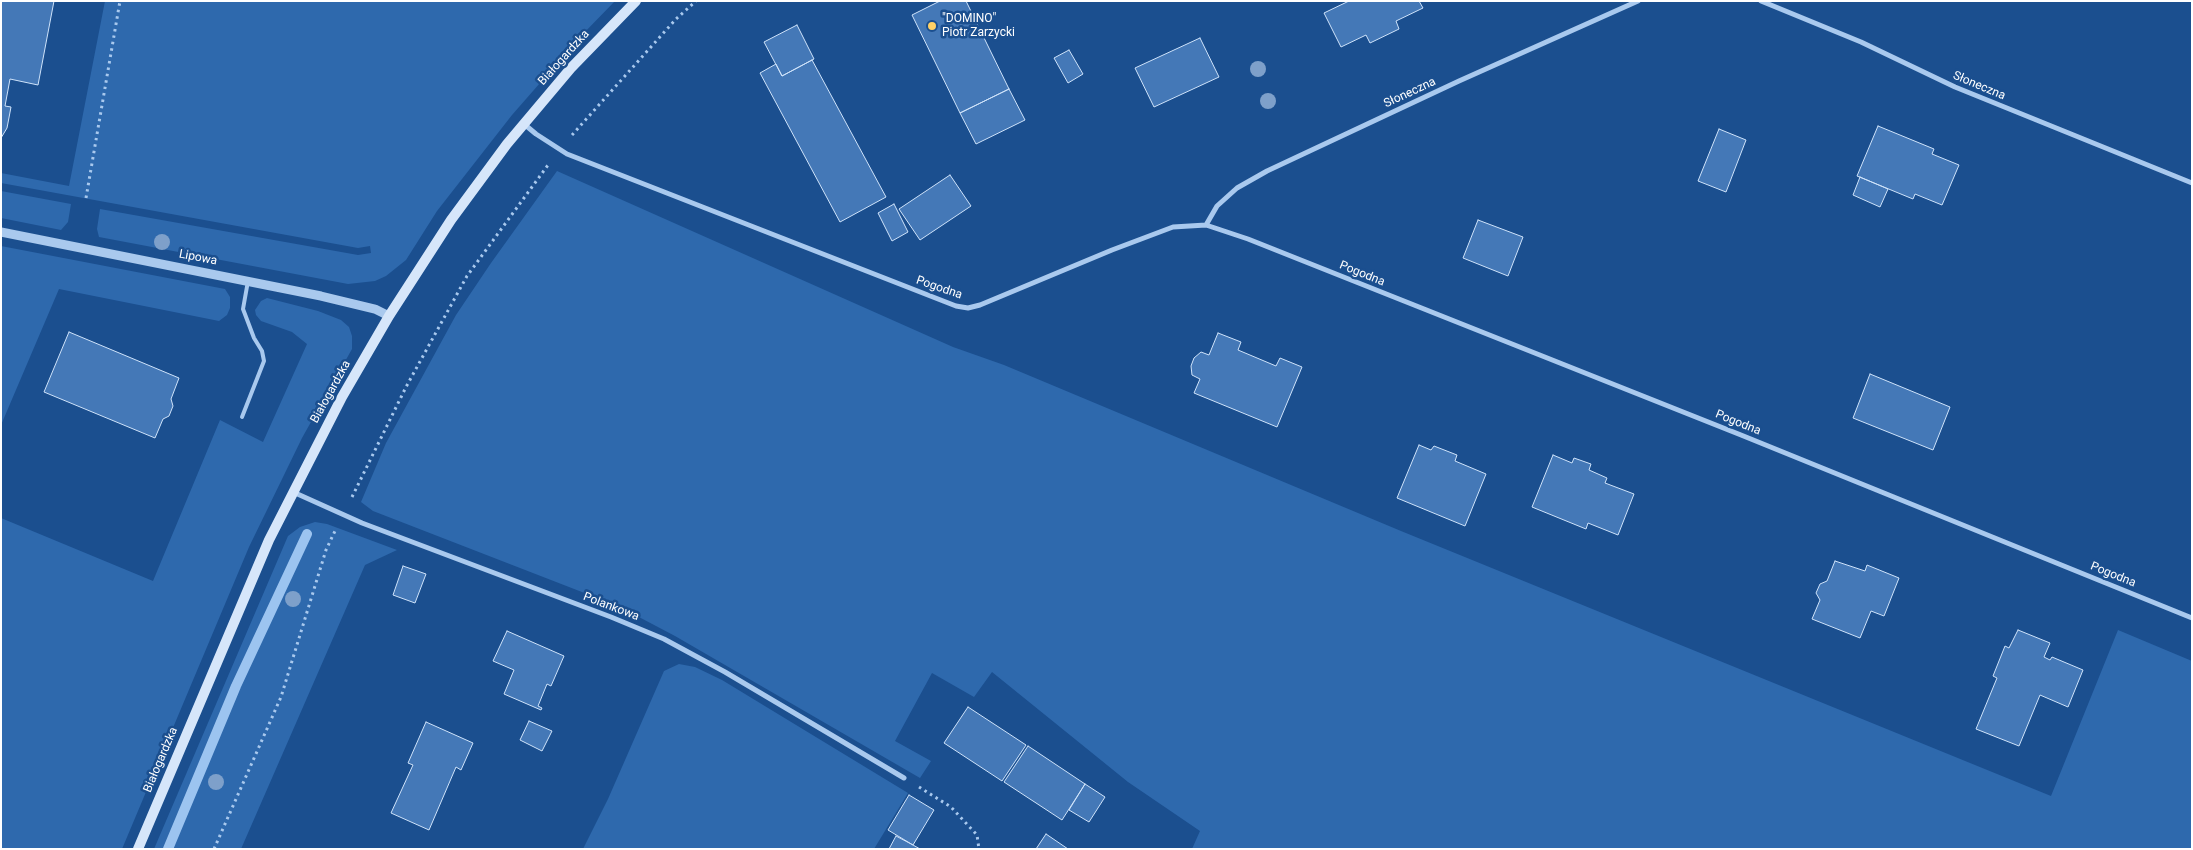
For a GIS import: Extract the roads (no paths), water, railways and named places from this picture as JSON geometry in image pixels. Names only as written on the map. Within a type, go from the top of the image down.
[{"type":"main road","name":"Białogardzka","points":[[138,849],[230,628],[269,540],[342,397],[389,316],[451,220],[524,124],[571,68],[636,1]]},
{"type":"street","name":"Słoneczna","points":[[1206,226],[1217,206],[1236,188],[1267,171],[1459,81],[1638,1]]},
{"type":"street","name":"Słoneczna","points":[[1760,1],[1861,42],[1955,88],[2192,183]]},
{"type":"street","name":"Pogodna","points":[[524,124],[559,150],[956,306],[968,308],[980,305],[1112,250],[1173,227],[1206,226],[1248,239],[2192,618]]},
{"type":"street","name":"Lipowa","points":[[1,232],[375,308],[389,316]]},
{"type":"street","name":"Polankowa","points":[[293,492],[343,515],[664,639],[724,672],[904,778]]},
{"type":"lane","points":[[242,417],[264,361],[262,351],[254,338],[243,309],[248,281]]},
{"type":"waterway","points":[[168,849],[236,686],[307,534]]},
{"type":"place","name":"\"DOMINO\" Piotr Zarzycki","points":[[932,26]]}]
